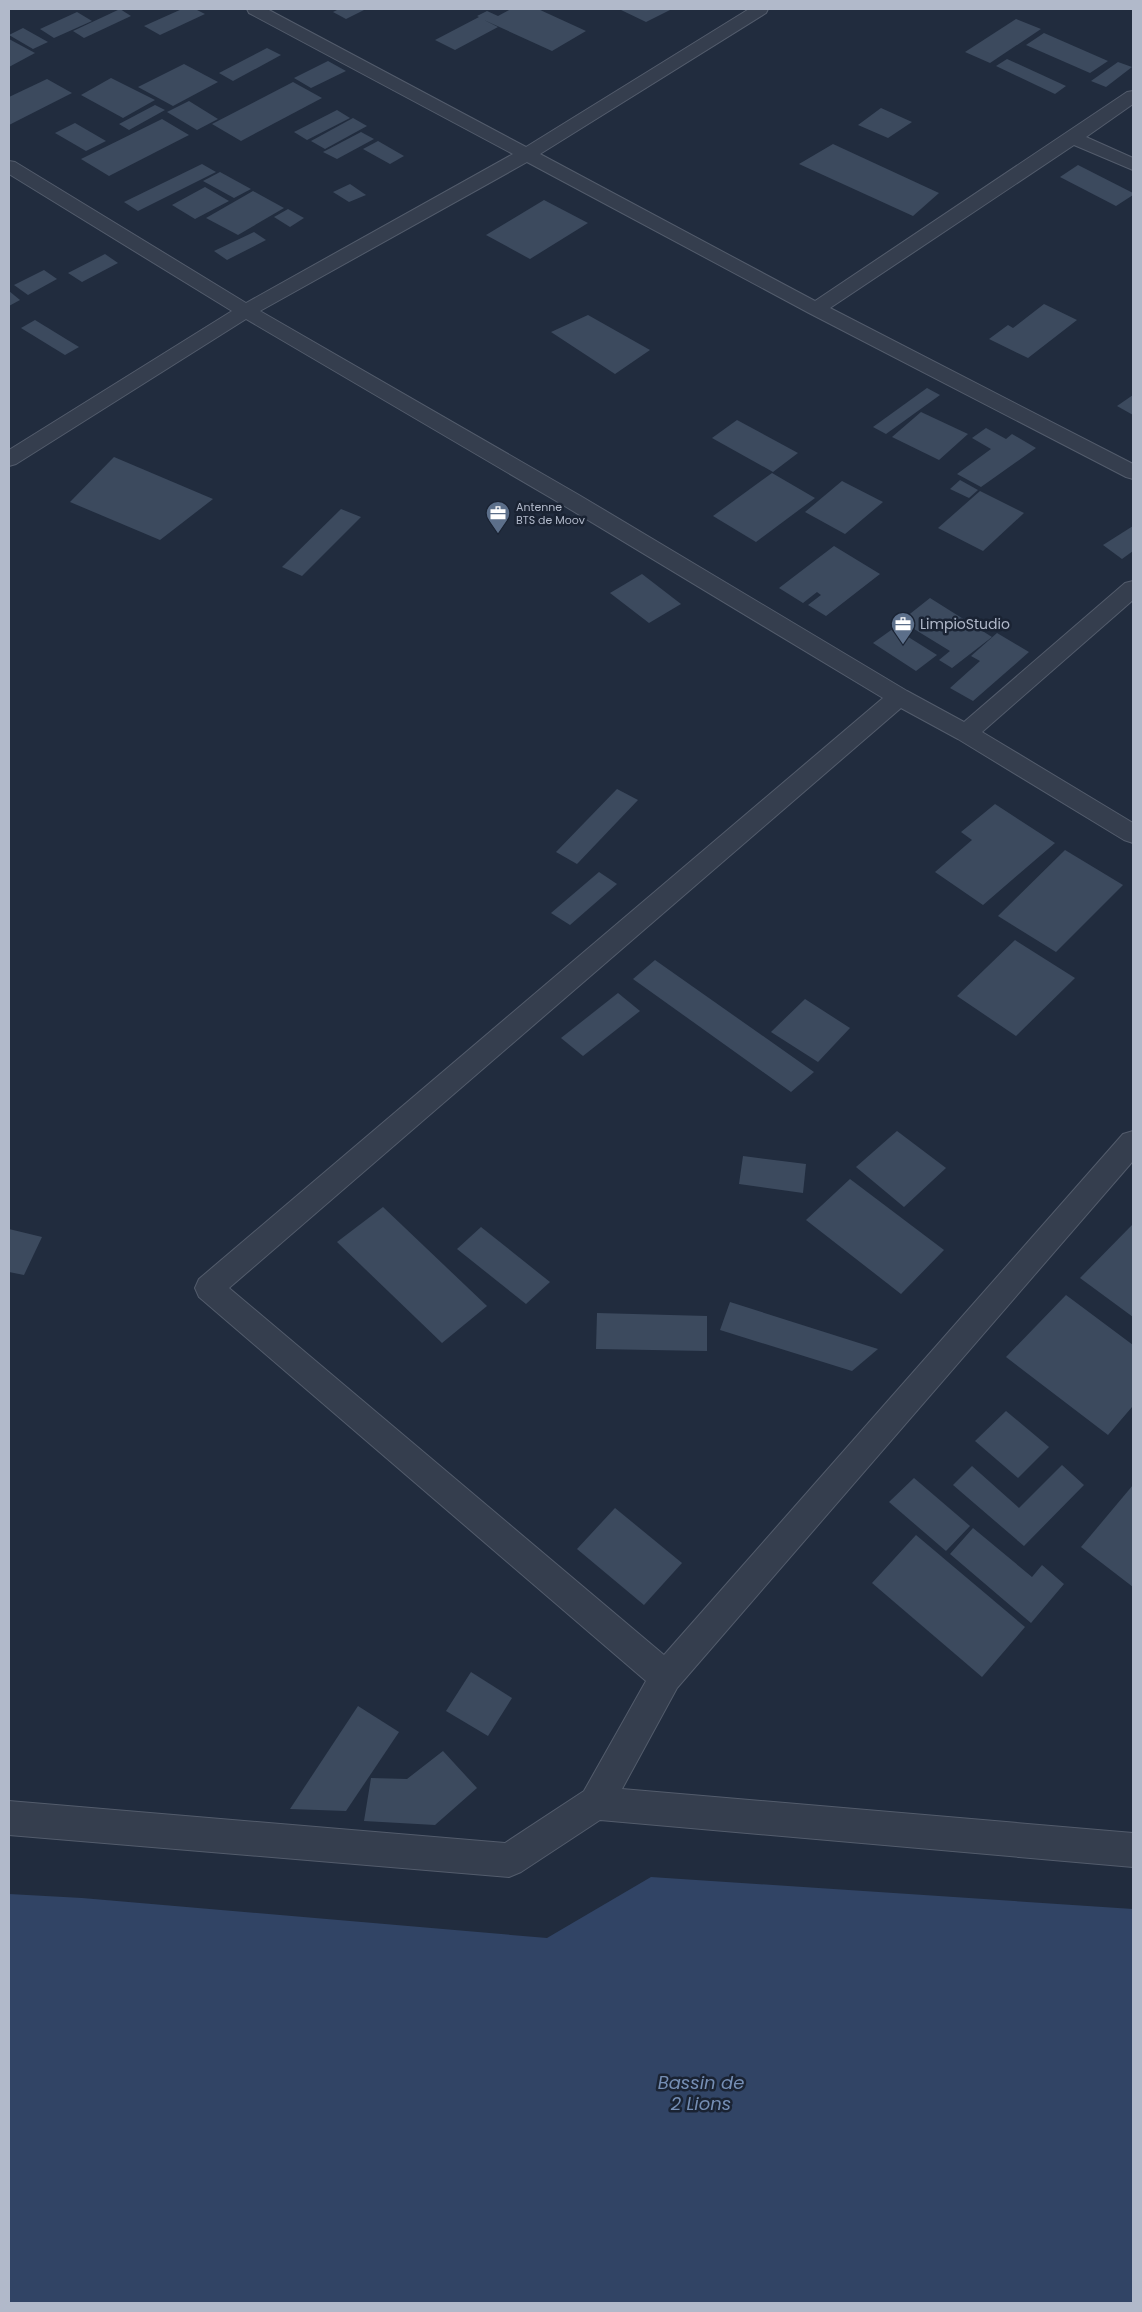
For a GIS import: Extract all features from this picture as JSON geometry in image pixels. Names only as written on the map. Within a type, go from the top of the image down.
[{"type":"street","points":[[255,9],[816,309],[1133,472]]},
{"type":"street","points":[[9,459],[246,311],[525,155],[760,9]]},
{"type":"street","points":[[816,309],[1133,96]]},
{"type":"street","points":[[1073,138],[1133,165]]},
{"type":"street","points":[[9,166],[246,311],[571,500],[1133,834]]},
{"type":"street","points":[[966,734],[1133,588]]},
{"type":"street","points":[[666,1677],[209,1288],[899,696]]},
{"type":"street","points":[[9,1818],[509,1860],[596,1802],[666,1677],[1133,1142]]},
{"type":"street","points":[[596,1802],[1133,1850]]},
{"type":"water","name":"Bassin de 2 Lions","points":[[651,1877],[1133,1909],[1133,2303],[9,2303],[9,1894],[82,1898],[547,1938]]},
{"type":"building","points":[[120,9],[131,16],[84,38],[73,31]]},
{"type":"building","points":[[182,9],[195,9],[205,14],[160,35],[144,26]]},
{"type":"building","points":[[339,9],[366,9],[346,19],[333,12]]},
{"type":"building","points":[[511,9],[538,9],[586,31],[552,51],[484,20],[498,27],[455,50],[435,40],[487,11],[498,16]]},
{"type":"building","points":[[619,9],[672,9],[646,22]]},
{"type":"building","points":[[77,12],[92,21],[54,38],[40,29]]},
{"type":"building","points":[[1016,19],[1041,29],[990,63],[965,52]]},
{"type":"building","points":[[23,28],[48,42],[33,49],[9,35]]},
{"type":"building","points":[[1044,33],[1108,61],[1090,73],[1026,45]]},
{"type":"building","points":[[9,39],[35,53],[9,67]]},
{"type":"building","points":[[267,48],[281,55],[233,81],[219,73]]},
{"type":"building","points":[[1007,59],[1066,86],[1055,94],[996,66]]},
{"type":"building","points":[[328,61],[346,71],[311,88],[294,78]]},
{"type":"building","points":[[1118,62],[1132,67],[1106,87],[1091,81]]},
{"type":"building","points":[[184,64],[218,82],[173,106],[138,87]]},
{"type":"building","points":[[111,78],[155,100],[123,118],[81,95]]},
{"type":"building","points":[[47,79],[72,93],[9,125],[9,97]]},
{"type":"building","points":[[293,82],[322,98],[241,141],[212,124]]},
{"type":"building","points":[[189,101],[218,119],[197,130],[167,112]]},
{"type":"building","points":[[155,105],[165,110],[129,130],[119,124]]},
{"type":"building","points":[[881,108],[912,122],[888,138],[858,125]]},
{"type":"building","points":[[337,110],[350,118],[307,140],[294,132]]},
{"type":"building","points":[[353,118],[367,126],[325,149],[311,141]]},
{"type":"building","points":[[162,119],[189,135],[109,176],[81,159]]},
{"type":"building","points":[[75,123],[106,141],[86,151],[55,133]]},
{"type":"building","points":[[361,132],[374,139],[337,159],[323,152]]},
{"type":"building","points":[[378,141],[404,156],[390,164],[363,149]]},
{"type":"building","points":[[833,144],[939,193],[913,216],[799,164]]},
{"type":"building","points":[[202,164],[216,172],[138,211],[124,202]]},
{"type":"building","points":[[1078,165],[1133,193],[1133,195],[1116,206],[1060,177]]},
{"type":"building","points":[[220,172],[251,189],[234,198],[203,181]]},
{"type":"building","points":[[350,184],[366,195],[349,202],[333,192]]},
{"type":"building","points":[[205,187],[229,201],[195,219],[172,205]]},
{"type":"building","points":[[253,191],[284,208],[238,235],[206,218]]},
{"type":"building","points":[[544,200],[588,223],[530,259],[486,235]]},
{"type":"building","points":[[288,209],[304,218],[290,227],[274,217]]},
{"type":"building","points":[[254,232],[266,240],[227,260],[214,251]]},
{"type":"building","points":[[105,254],[118,263],[82,282],[68,273]]},
{"type":"building","points":[[44,270],[57,279],[28,295],[14,285]]},
{"type":"building","points":[[9,291],[20,300],[9,306]]},
{"type":"building","points":[[1044,304],[1077,320],[1028,358],[989,339],[1008,325],[1013,328]]},
{"type":"building","points":[[588,315],[650,350],[615,374],[551,332]]},
{"type":"building","points":[[35,320],[79,347],[65,355],[21,328]]},
{"type":"building","points":[[927,388],[940,395],[886,434],[873,427]]},
{"type":"building","points":[[1133,395],[1133,415],[1117,406]]},
{"type":"building","points":[[921,412],[968,434],[939,460],[892,437]]},
{"type":"building","points":[[737,420],[798,453],[773,472],[712,438]]},
{"type":"building","points":[[986,428],[1006,439],[1012,434],[1036,448],[981,487],[957,474],[991,449],[972,438]]},
{"type":"building","points":[[114,457],[213,499],[160,540],[70,502]]},
{"type":"building","points":[[772,473],[815,498],[756,542],[713,516]]},
{"type":"building","points":[[960,480],[978,490],[969,498],[950,489]]},
{"type":"building","points":[[842,481],[883,502],[845,534],[805,512]]},
{"type":"building","points":[[980,491],[1024,513],[983,551],[938,528]]},
{"type":"building","points":[[341,509],[361,517],[302,576],[282,567]]},
{"type":"building","points":[[1133,526],[1133,551],[1122,559],[1103,545]]},
{"type":"building","points":[[834,546],[880,574],[826,616],[808,605],[821,595],[817,592],[803,603],[779,588]]},
{"type":"building","points":[[642,574],[681,604],[649,623],[610,593]]},
{"type":"building","points":[[930,598],[992,637],[952,668],[939,660],[950,651],[901,621]]},
{"type":"building","points":[[894,628],[937,655],[916,671],[873,643]]},
{"type":"building","points":[[997,633],[1029,652],[973,701],[950,688],[980,661],[971,656]]},
{"type":"building","points":[[617,789],[638,800],[577,864],[556,852]]},
{"type":"building","points":[[995,804],[1055,843],[983,905],[935,872],[972,840],[961,832]]},
{"type":"building","points":[[1065,850],[1123,885],[1056,952],[998,916]]},
{"type":"building","points":[[599,872],[617,884],[570,925],[551,913]]},
{"type":"building","points":[[1015,940],[1075,978],[1016,1036],[957,996]]},
{"type":"building","points":[[655,960],[814,1072],[791,1092],[633,979]]},
{"type":"building","points":[[618,993],[640,1011],[583,1056],[561,1038]]},
{"type":"building","points":[[805,999],[850,1028],[818,1062],[771,1032]]},
{"type":"building","points":[[897,1131],[946,1168],[904,1207],[856,1167]]},
{"type":"building","points":[[743,1156],[806,1164],[803,1193],[739,1184]]},
{"type":"building","points":[[850,1179],[944,1250],[901,1294],[806,1220]]},
{"type":"building","points":[[383,1207],[487,1306],[442,1343],[337,1242]]},
{"type":"building","points":[[1133,1224],[1133,1317],[1080,1278]]},
{"type":"building","points":[[481,1227],[550,1282],[526,1304],[457,1249]]},
{"type":"building","points":[[9,1229],[42,1237],[24,1275],[9,1272]]},
{"type":"building","points":[[1066,1295],[1133,1345],[1133,1408],[1108,1435],[1006,1357]]},
{"type":"building","points":[[730,1302],[878,1349],[852,1371],[720,1330]]},
{"type":"building","points":[[597,1313],[707,1316],[707,1351],[596,1349]]},
{"type":"building","points":[[1006,1411],[1049,1447],[1018,1478],[975,1441]]},
{"type":"building","points":[[1062,1465],[1084,1485],[1024,1546],[953,1485],[972,1466],[1019,1508]]},
{"type":"building","points":[[914,1478],[970,1526],[946,1551],[889,1502]]},
{"type":"building","points":[[1133,1485],[1133,1587],[1081,1547]]},
{"type":"building","points":[[615,1508],[682,1563],[644,1605],[577,1549]]},
{"type":"building","points":[[973,1528],[1032,1577],[1042,1565],[1064,1584],[1031,1623],[950,1554]]},
{"type":"building","points":[[916,1535],[1025,1627],[982,1677],[872,1583]]},
{"type":"building","points":[[471,1672],[512,1698],[488,1736],[446,1711]]},
{"type":"building","points":[[358,1706],[399,1732],[346,1811],[290,1809]]},
{"type":"building","points":[[443,1751],[477,1788],[435,1825],[364,1821],[371,1778],[407,1779]]},
{"type":"place","name":"Antenne BTS de Moov","points":[[498,534]]},
{"type":"place","name":"LimpioStudio","points":[[903,645]]}]
